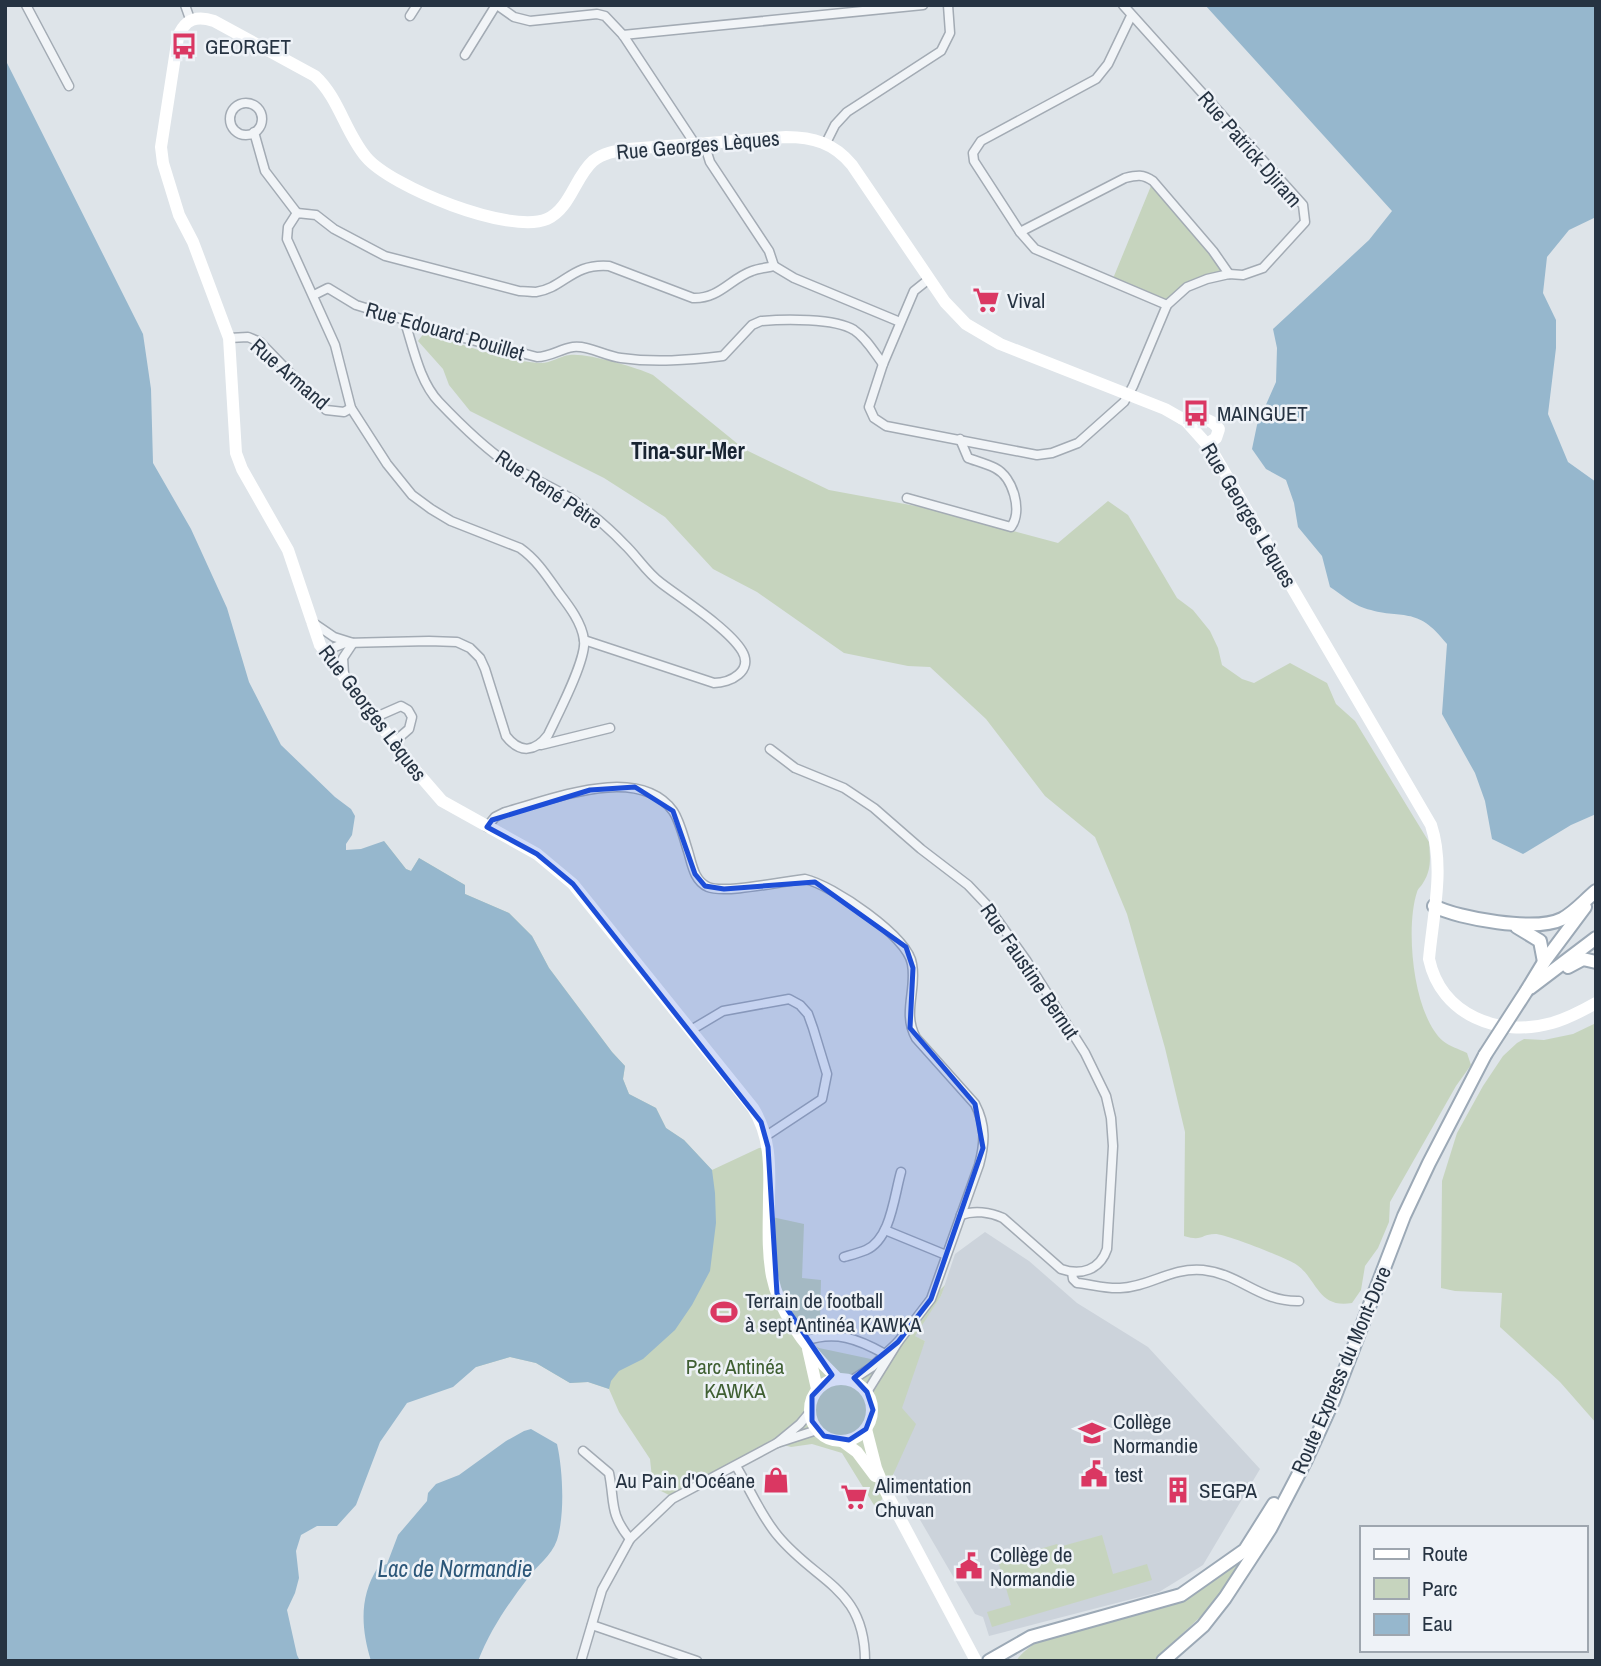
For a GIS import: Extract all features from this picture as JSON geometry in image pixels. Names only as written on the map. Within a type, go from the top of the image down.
[{"type":"main road","name":"Rue Georges Lèques","points":[[837,1378],[806,1343],[782,1307],[771,1273],[766,1136],[753,1108],[563,874],[537,854],[442,801],[320,645],[288,550],[242,469],[236,453],[229,338],[193,242],[179,215],[163,163],[162,147],[178,37],[190,19],[214,21],[315,76],[325,85],[355,142],[372,164],[403,184],[464,210],[534,222],[547,219],[558,211],[592,162],[606,153],[651,146],[786,137],[807,138],[826,143],[842,154],[929,279],[966,324],[987,337],[1181,418],[1207,444],[1431,825],[1438,852],[1429,959],[1442,992],[1466,1014],[1483,1022],[1502,1026],[1542,1026],[1596,1003]]},
{"type":"main road","points":[[1181,418],[1198,418],[1215,424],[1219,432],[1214,440],[1207,444]]},
{"type":"main road","points":[[1433,912],[1513,925],[1543,925],[1563,919],[1596,891]]},
{"type":"main road","points":[[1527,990],[1596,891]]},
{"type":"main road","points":[[1513,925],[1540,941],[1544,962]]},
{"type":"main road","points":[[1527,990],[1552,974],[1596,938]]},
{"type":"main road","points":[[1552,974],[1583,959],[1596,962]]},
{"type":"main road","name":"Route Express du Mont-Dore","points":[[1163,1661],[1203,1626],[1242,1574],[1270,1529],[1333,1401],[1424,1174],[1485,1055],[1527,990]]},
{"type":"main road","points":[[989,1661],[1031,1637],[1181,1595],[1245,1550],[1297,1464],[1367,1312]]},
{"type":"main road","name":"Rue Georges Lèques","points":[[806,1343],[817,1390]]},
{"type":"main road","points":[[830,1380],[852,1380],[867,1392],[873,1410],[866,1429],[855,1438],[832,1440],[817,1430],[810,1412],[812,1396],[830,1380]]},
{"type":"main road","points":[[866,1429],[876,1468],[886,1492],[976,1661]]},
{"type":"main road","points":[[842,1441],[857,1451],[886,1492]]},
{"type":"main road","points":[[1175,1661],[1203,1626]]},
{"type":"street","points":[[26,5],[69,86]]},
{"type":"street","points":[[185,5],[190,19]]},
{"type":"street","points":[[410,16],[417,5]]},
{"type":"street","points":[[465,55],[497,5],[514,17],[530,22],[605,16],[623,35],[699,144],[769,251],[774,266],[794,278],[900,322]]},
{"type":"street","points":[[623,35],[923,5]]},
{"type":"street","points":[[826,143],[835,125],[847,112],[941,51],[950,33],[948,5]]},
{"type":"street","name":"Rue Patrick Djiram","points":[[1123,5],[1303,205],[1305,222],[1273,259],[1254,272],[1243,275],[1229,274],[1187,287],[1167,305]]},
{"type":"street","points":[[929,279],[916,288],[900,322],[869,407],[874,418],[887,426],[1037,454],[1052,453],[1078,443],[1129,395],[1167,305],[1035,249],[1020,232],[976,168],[973,153],[981,141],[1096,79],[1108,64],[1131,16]]},
{"type":"street","points":[[254,132],[244,135],[234,130],[230,120],[236,106],[246,103],[259,110],[262,120],[254,132],[265,171],[297,213],[316,215],[334,229],[384,256],[519,291],[535,292],[547,288],[573,272],[596,265],[609,266],[693,298],[703,299],[718,293],[751,271],[774,266]]},
{"type":"street","points":[[1020,232],[1137,174],[1153,181],[1213,251],[1229,274]]},
{"type":"street","points":[[297,213],[288,227],[287,239],[335,345],[351,408],[387,464],[412,495],[451,521],[520,548],[537,562],[574,614],[584,640],[581,659],[548,735],[541,745]]},
{"type":"street","name":"Rue Edouard Pouillet","points":[[314,295],[328,288],[356,306],[537,357],[547,357],[573,347],[613,357],[652,362],[723,356],[752,325],[761,321],[839,323],[854,330],[883,363]]},
{"type":"street","name":"Rue René Pètre","points":[[404,319],[423,376],[438,401],[512,466],[575,501],[604,525],[657,580],[704,615],[734,642],[743,653],[743,671],[738,677],[724,683],[714,683],[584,640]]},
{"type":"street","name":"Rue Armand","points":[[229,338],[248,337],[260,342],[326,410],[344,412],[351,408]]},
{"type":"street","points":[[907,498],[1011,527],[1014,523],[1016,502],[1010,483],[997,468],[968,458],[960,439]]},
{"type":"street","points":[[312,622],[334,637],[353,643]]},
{"type":"street","points":[[325,651],[341,644],[353,643],[457,642],[471,648],[480,658],[506,736],[513,744],[521,748],[533,748],[610,729]]},
{"type":"street","points":[[345,677],[343,658],[353,643]]},
{"type":"street","points":[[376,718],[393,708],[401,706],[408,710],[412,717],[410,729],[394,742]]},
{"type":"street","name":"Rue Faustine Bernut","points":[[770,749],[795,768],[844,788],[874,808],[968,885],[986,904],[1026,960],[1085,1053],[1106,1096],[1111,1118],[1111,1190],[1104,1258],[1088,1270],[1072,1272]]},
{"type":"street","points":[[487,827],[495,817],[505,812],[610,786],[635,787],[661,800],[673,811],[695,874],[705,886],[724,889],[805,879],[815,881],[844,898],[898,938],[911,956],[913,968],[908,1017],[910,1028],[916,1038],[967,1092],[982,1117],[983,1148],[931,1299],[898,1342],[867,1392]]},
{"type":"street","points":[[691,1030],[723,1011],[775,1000],[789,999],[808,1014],[827,1074],[822,1099],[766,1136]]},
{"type":"street","points":[[844,1256],[866,1250],[876,1243],[885,1230],[901,1172]]},
{"type":"street","points":[[961,1216],[976,1212],[1003,1218],[1052,1262],[1072,1272],[1077,1283],[1119,1288],[1186,1269],[1207,1270],[1241,1281],[1266,1296],[1283,1301],[1299,1301]]},
{"type":"street","points":[[885,1230],[946,1255]]},
{"type":"street","points":[[806,1343],[823,1335],[842,1337],[885,1354]]},
{"type":"street","points":[[852,1380],[898,1342]]},
{"type":"street","points":[[580,1661],[602,1590],[630,1539],[672,1499],[777,1443],[810,1412]]},
{"type":"street","points":[[777,1443],[817,1430]]},
{"type":"street","points":[[583,1451],[609,1473],[614,1515],[618,1525],[630,1539]]},
{"type":"street","points":[[736,1466],[775,1533],[793,1554],[832,1584],[850,1602],[860,1626],[865,1661]]},
{"type":"street","points":[[592,1625],[697,1661]]},
{"type":"highlighted area","points":[[635,787],[673,811],[695,874],[705,886],[724,889],[815,882],[906,947],[913,968],[910,1028],[975,1104],[983,1148],[931,1299],[898,1342],[854,1378],[867,1392],[873,1410],[866,1429],[849,1440],[824,1436],[812,1421],[812,1396],[832,1375],[777,1294],[768,1147],[761,1122],[573,884],[537,854],[487,827],[492,820],[590,790]]},
{"type":"shaded area","name":"Collège de Normandie","points":[[985,1232],[1029,1261],[1077,1303],[1148,1347],[1260,1469],[1203,1565],[1159,1592],[989,1636],[983,1617],[975,1614],[888,1465],[888,1427],[925,1341],[914,1336],[941,1296],[955,1254]]},
{"type":"green space","points":[[1153,181],[1229,274],[1187,287],[1167,305],[1112,281]]},
{"type":"green space","points":[[424,333],[525,361],[543,363],[566,356],[588,356],[653,375],[744,449],[829,490],[932,509],[1058,543],[1108,501],[1128,515],[1177,598],[1193,610],[1210,631],[1222,665],[1242,679],[1254,683],[1290,663],[1327,683],[1336,704],[1355,721],[1429,842],[1429,868],[1417,891],[1413,908],[1412,948],[1418,992],[1433,1029],[1445,1043],[1467,1053],[1471,1065],[1456,1086],[1390,1202],[1389,1222],[1378,1248],[1365,1266],[1361,1290],[1352,1303],[1332,1302],[1319,1292],[1297,1265],[1256,1247],[1215,1234],[1198,1238],[1184,1236],[1185,1132],[1165,1048],[1127,914],[1095,837],[1045,796],[986,719],[930,667],[908,666],[844,653],[757,592],[713,569],[665,517],[604,478],[470,411],[449,385],[443,369],[418,341]]},
{"type":"green space","name":"Parc Antinéa KAWKA","points":[[384,841],[406,869],[411,871],[419,858],[465,885],[465,894],[509,913],[532,936],[549,968],[625,1066],[623,1079],[629,1094],[656,1108],[666,1128],[684,1140],[712,1170],[759,1148],[768,1147],[772,1217],[804,1224],[802,1278],[821,1280],[820,1322],[805,1341],[819,1348],[885,1362],[931,1299],[945,1285],[941,1296],[915,1336],[925,1341],[902,1408],[916,1424],[877,1510],[842,1453],[812,1444],[791,1447],[777,1443],[675,1498],[653,1487],[650,1459],[619,1412],[609,1389],[588,1382],[570,1383],[536,1363],[510,1357],[476,1367]]},
{"type":"green space","points":[[1596,1023],[1596,1423],[1560,1382],[1500,1327],[1502,1293],[1441,1288],[1442,1181],[1457,1133],[1483,1086],[1503,1056],[1524,1039],[1544,1040],[1573,1034]]},
{"type":"green space","points":[[1102,1535],[1113,1574],[1147,1564],[1152,1580],[992,1627],[987,1612],[1011,1605],[998,1561],[1057,1544],[1059,1547]]},
{"type":"green space","points":[[1244,1561],[1212,1606],[1153,1661],[1016,1661],[1030,1647],[1067,1629],[1175,1602],[1238,1562]]},
{"type":"water","points":[[1205,5],[1596,5],[1596,217],[1569,230],[1547,257],[1543,293],[1556,320],[1556,348],[1548,414],[1568,462],[1596,482],[1596,814],[1571,825],[1523,854],[1492,839],[1485,801],[1475,773],[1442,714],[1447,644],[1426,623],[1417,618],[1364,608],[1330,587],[1322,556],[1298,527],[1286,480],[1266,469],[1252,449],[1257,425],[1276,382],[1277,348],[1273,329],[1369,240],[1392,211]]},
{"type":"water","points":[[5,59],[143,334],[151,389],[153,463],[191,529],[227,608],[249,682],[281,745],[351,809],[355,816],[346,850],[361,849],[384,841],[406,869],[411,871],[419,858],[465,885],[465,894],[509,913],[532,936],[549,968],[625,1066],[623,1079],[629,1094],[656,1108],[666,1128],[684,1140],[712,1170],[716,1223],[710,1271],[675,1330],[643,1359],[619,1371],[611,1381],[609,1389],[588,1382],[570,1383],[536,1363],[510,1357],[476,1367],[453,1387],[407,1403],[380,1442],[356,1505],[337,1526],[317,1526],[301,1535],[296,1551],[299,1578],[287,1610],[300,1661],[5,1661]]},
{"type":"water","name":"Lac de Normandie","points":[[531,1429],[557,1444],[562,1492],[560,1530],[551,1551],[507,1608],[478,1661],[371,1661],[364,1625],[367,1590],[378,1567],[387,1564],[398,1535],[427,1501],[428,1493],[436,1484],[459,1475],[506,1441]]},
{"type":"place","name":"GEORGET","points":[[184,46]]},
{"type":"place","name":"Vival","points":[[986,300]]},
{"type":"place","name":"MAINGUET","points":[[1196,413]]},
{"type":"place","name":"Terrain de football à sept Antinéa KAWKA","points":[[724,1312]]},
{"type":"place","name":"Collège Normandie","points":[[1092,1433]]},
{"type":"place","name":"test","points":[[1094,1474]]},
{"type":"place","name":"Au Pain d'Océane","points":[[776,1480]]},
{"type":"place","name":"SEGPA","points":[[1178,1490]]},
{"type":"place","name":"Alimentation Chuvan","points":[[854,1497]]},
{"type":"place","name":"Collège de Normandie","points":[[969,1566]]},
{"type":"district","name":"Tina-sur-Mer","points":[[688,450]]}]
